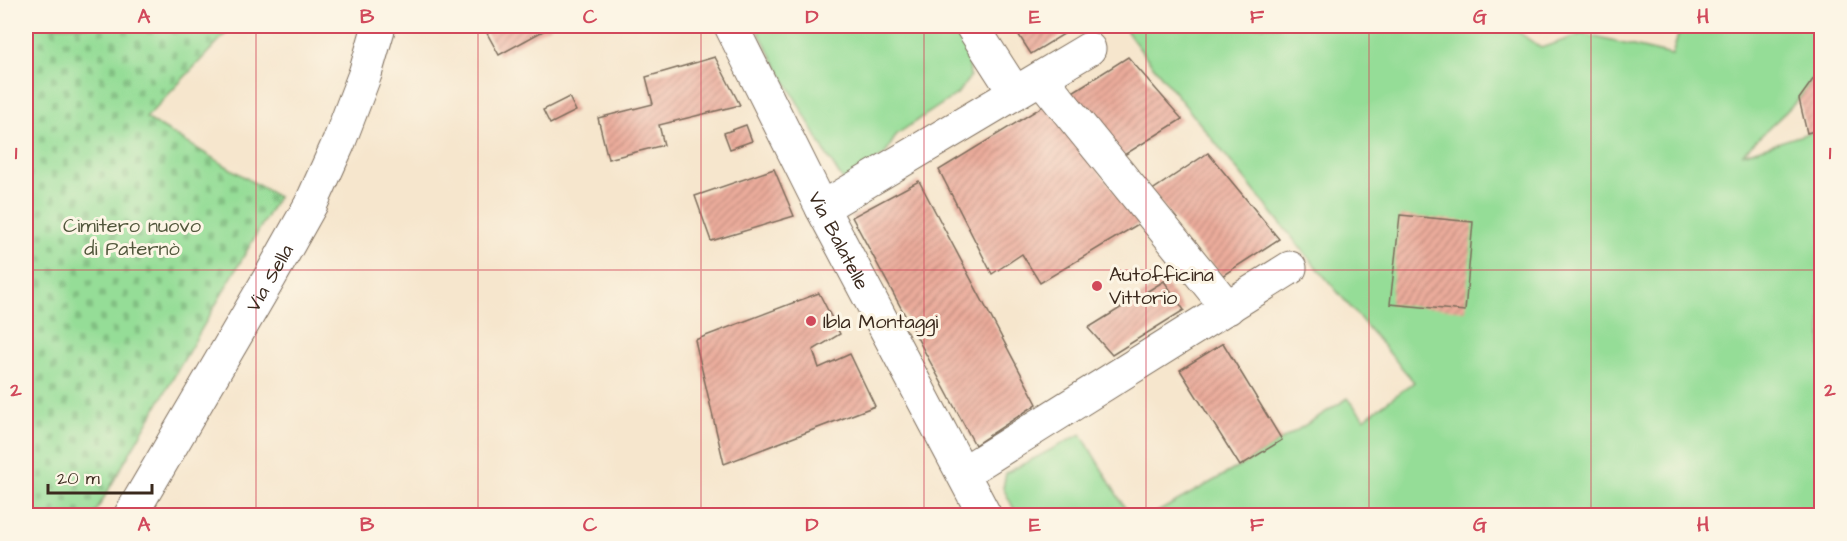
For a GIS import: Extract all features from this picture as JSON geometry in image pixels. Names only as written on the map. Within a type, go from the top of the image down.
[{"type":"street","name":"Via Sella","points":[[130,516],[270,277],[310,204],[339,142],[365,74],[379,26]]},
{"type":"street","name":"Via Balatelle","points":[[731,26],[822,208],[985,516]]},
{"type":"street","points":[[972,26],[1028,85],[1228,308]]},
{"type":"street","points":[[822,208],[1089,49]]},
{"type":"street","points":[[963,473],[1290,268]]},
{"type":"green space","name":"Cimitero nuovo di Paternò","points":[[26,26],[233,26],[146,118],[278,197],[94,515],[26,515]]},
{"type":"green space","points":[[755,26],[958,26],[968,47],[970,77],[957,94],[897,134],[885,154],[844,182]]},
{"type":"green space","points":[[1123,26],[1510,26],[1541,48],[1582,34],[1672,55],[1681,26],[1821,26],[1821,67],[1799,99],[1742,154],[1821,129],[1821,515],[1152,515],[1240,466],[1348,398],[1364,419],[1414,382],[1307,256]]},
{"type":"green space","points":[[1081,434],[1129,515],[1017,515],[1003,488],[1006,473]]},
{"type":"building","points":[[483,26],[552,26],[499,55]]},
{"type":"building","points":[[1013,26],[1077,26],[1031,54]]},
{"type":"building","points":[[715,57],[740,105],[659,125],[664,145],[608,159],[598,118],[653,104],[646,77]]},
{"type":"building","points":[[1128,57],[1182,119],[1121,157],[1068,95]]},
{"type":"building","points":[[1814,78],[1822,85],[1822,129],[1807,133],[1799,99]]},
{"type":"building","points":[[569,97],[576,111],[550,124],[543,110]]},
{"type":"building","points":[[1045,105],[1140,223],[1040,283],[1022,254],[992,274],[939,170]]},
{"type":"building","points":[[746,125],[752,141],[730,149],[724,133]]},
{"type":"building","points":[[1208,153],[1279,239],[1222,276],[1151,191]]},
{"type":"building","points":[[774,169],[794,216],[711,241],[695,196]]},
{"type":"building","points":[[919,181],[1037,404],[975,445],[852,217]]},
{"type":"building","points":[[1400,215],[1473,222],[1465,311],[1390,304]]},
{"type":"building","points":[[1164,281],[1184,310],[1112,355],[1088,328]]},
{"type":"building","points":[[819,293],[840,334],[813,350],[819,368],[850,354],[875,406],[724,464],[695,340]]},
{"type":"building","points":[[1223,343],[1282,440],[1240,466],[1180,370]]},
{"type":"place","name":"Autofficina Vittorio","points":[[1097,286]]},
{"type":"place","name":"Ibla Montaggi","points":[[811,321]]}]
